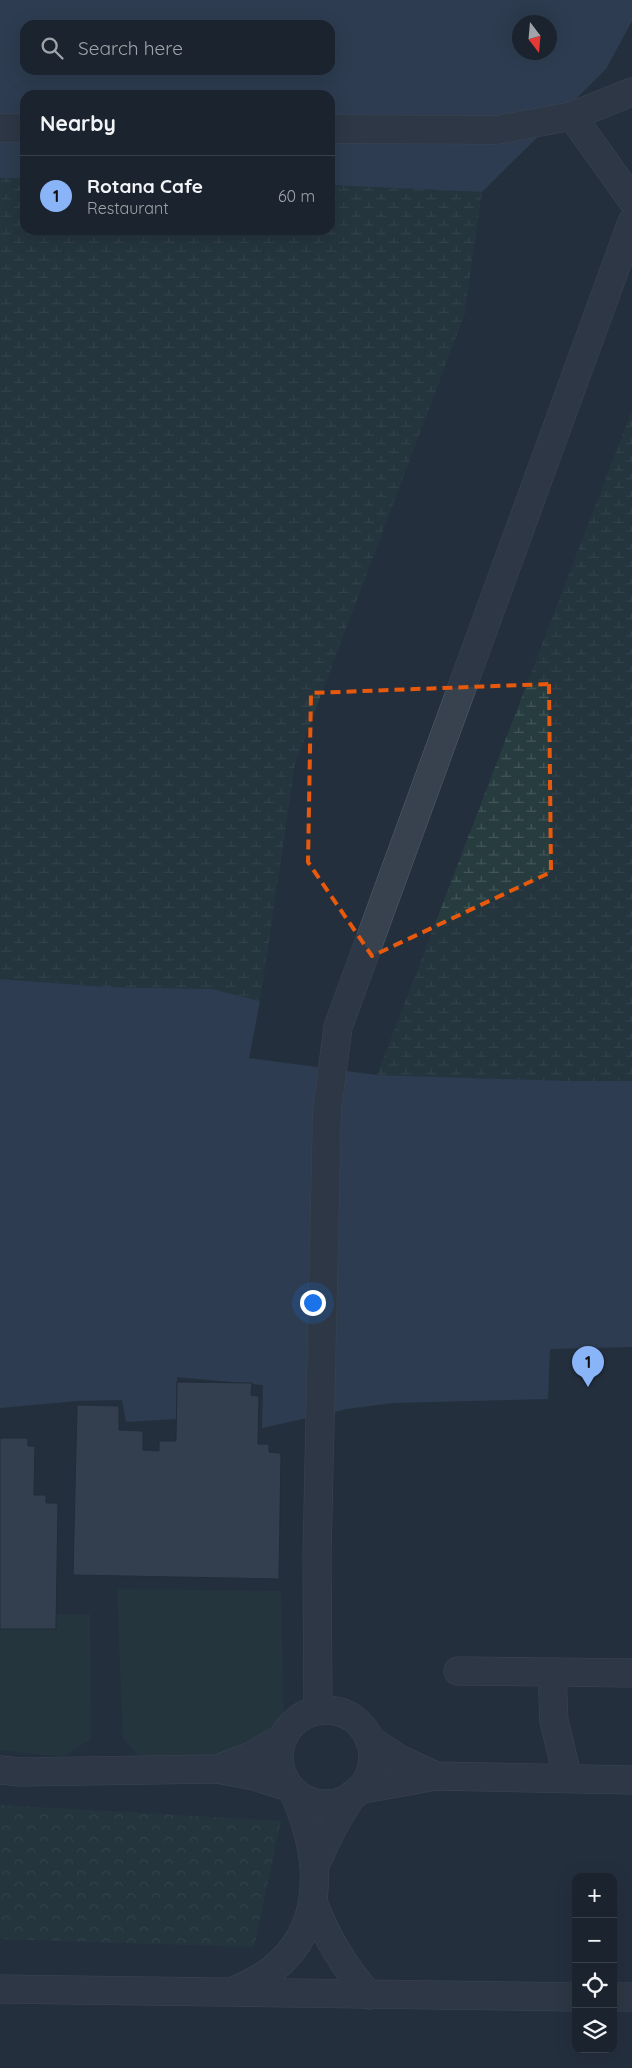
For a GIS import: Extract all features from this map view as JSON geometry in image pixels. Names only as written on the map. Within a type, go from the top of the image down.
[{"type":"street","points":[[335,129],[497,130],[572,116],[632,92]]},
{"type":"street","points":[[572,116],[632,200]]},
{"type":"street","points":[[0,128],[20,128]]},
{"type":"street","points":[[318,1711],[318,1555],[327,1111],[338,1027],[632,222]]},
{"type":"street","points":[[458,1671],[632,1673]]},
{"type":"street","points":[[552,1672],[555,1729],[568,1779]]},
{"type":"street","points":[[217,1769],[251,1756],[284,1737],[298,1720],[318,1711],[330,1710],[354,1719],[369,1739],[401,1760],[436,1776]]},
{"type":"street","points":[[232,1992],[252,1984],[285,1958],[304,1930],[314,1904],[315,1865],[307,1827],[291,1789],[283,1778],[278,1758],[284,1737]]},
{"type":"street","points":[[315,1865],[332,1829],[355,1793],[365,1782],[371,1766],[372,1750],[369,1739]]},
{"type":"street","points":[[0,1770],[20,1772],[217,1769],[254,1776],[291,1789],[315,1803],[328,1804],[341,1801],[355,1793],[436,1776],[632,1780]]},
{"type":"street","points":[[314,1904],[336,1953],[351,1975],[369,1995]]},
{"type":"street","points":[[0,1989],[572,1997]]},
{"type":"street","points":[[617,1997],[632,1997]]},
{"type":"highlighted area","points":[[549,684],[551,872],[372,956],[308,862],[311,693]]},
{"type":"green space","points":[[0,178],[20,178],[20,235],[335,235],[335,185],[482,192],[464,316],[295,764],[260,1001],[212,989],[106,987],[0,979]]},
{"type":"green space","points":[[632,410],[632,1081],[377,1075]]},
{"type":"green space","points":[[117,1589],[281,1591],[284,1738],[260,1758],[140,1758],[123,1738]]},
{"type":"green space","points":[[90,1614],[91,1739],[63,1757],[0,1750],[0,1615]]},
{"type":"green space","points":[[0,1805],[281,1821],[254,1947],[0,1939]]},
{"type":"water","points":[[0,0],[632,0],[632,21],[606,69],[482,192],[335,185],[335,90],[20,90],[20,178],[0,178]]},
{"type":"water","points":[[0,979],[106,987],[212,989],[260,1001],[249,1058],[377,1075],[632,1081],[632,1347],[550,1349],[548,1399],[392,1403],[347,1409],[262,1428],[263,1385],[177,1377],[176,1419],[126,1422],[122,1400],[77,1401],[0,1408]]},
{"type":"building","points":[[177,1382],[252,1383],[251,1395],[259,1396],[258,1444],[269,1444],[269,1452],[281,1453],[279,1579],[73,1575],[77,1405],[119,1406],[119,1430],[143,1431],[143,1450],[159,1451],[159,1441],[176,1441]]},
{"type":"building","points":[[0,1438],[28,1438],[28,1446],[35,1446],[34,1495],[46,1495],[46,1503],[58,1503],[56,1629],[0,1629]]},
{"type":"place","name":"Rotana Cafe","points":[[588,1387]]}]
